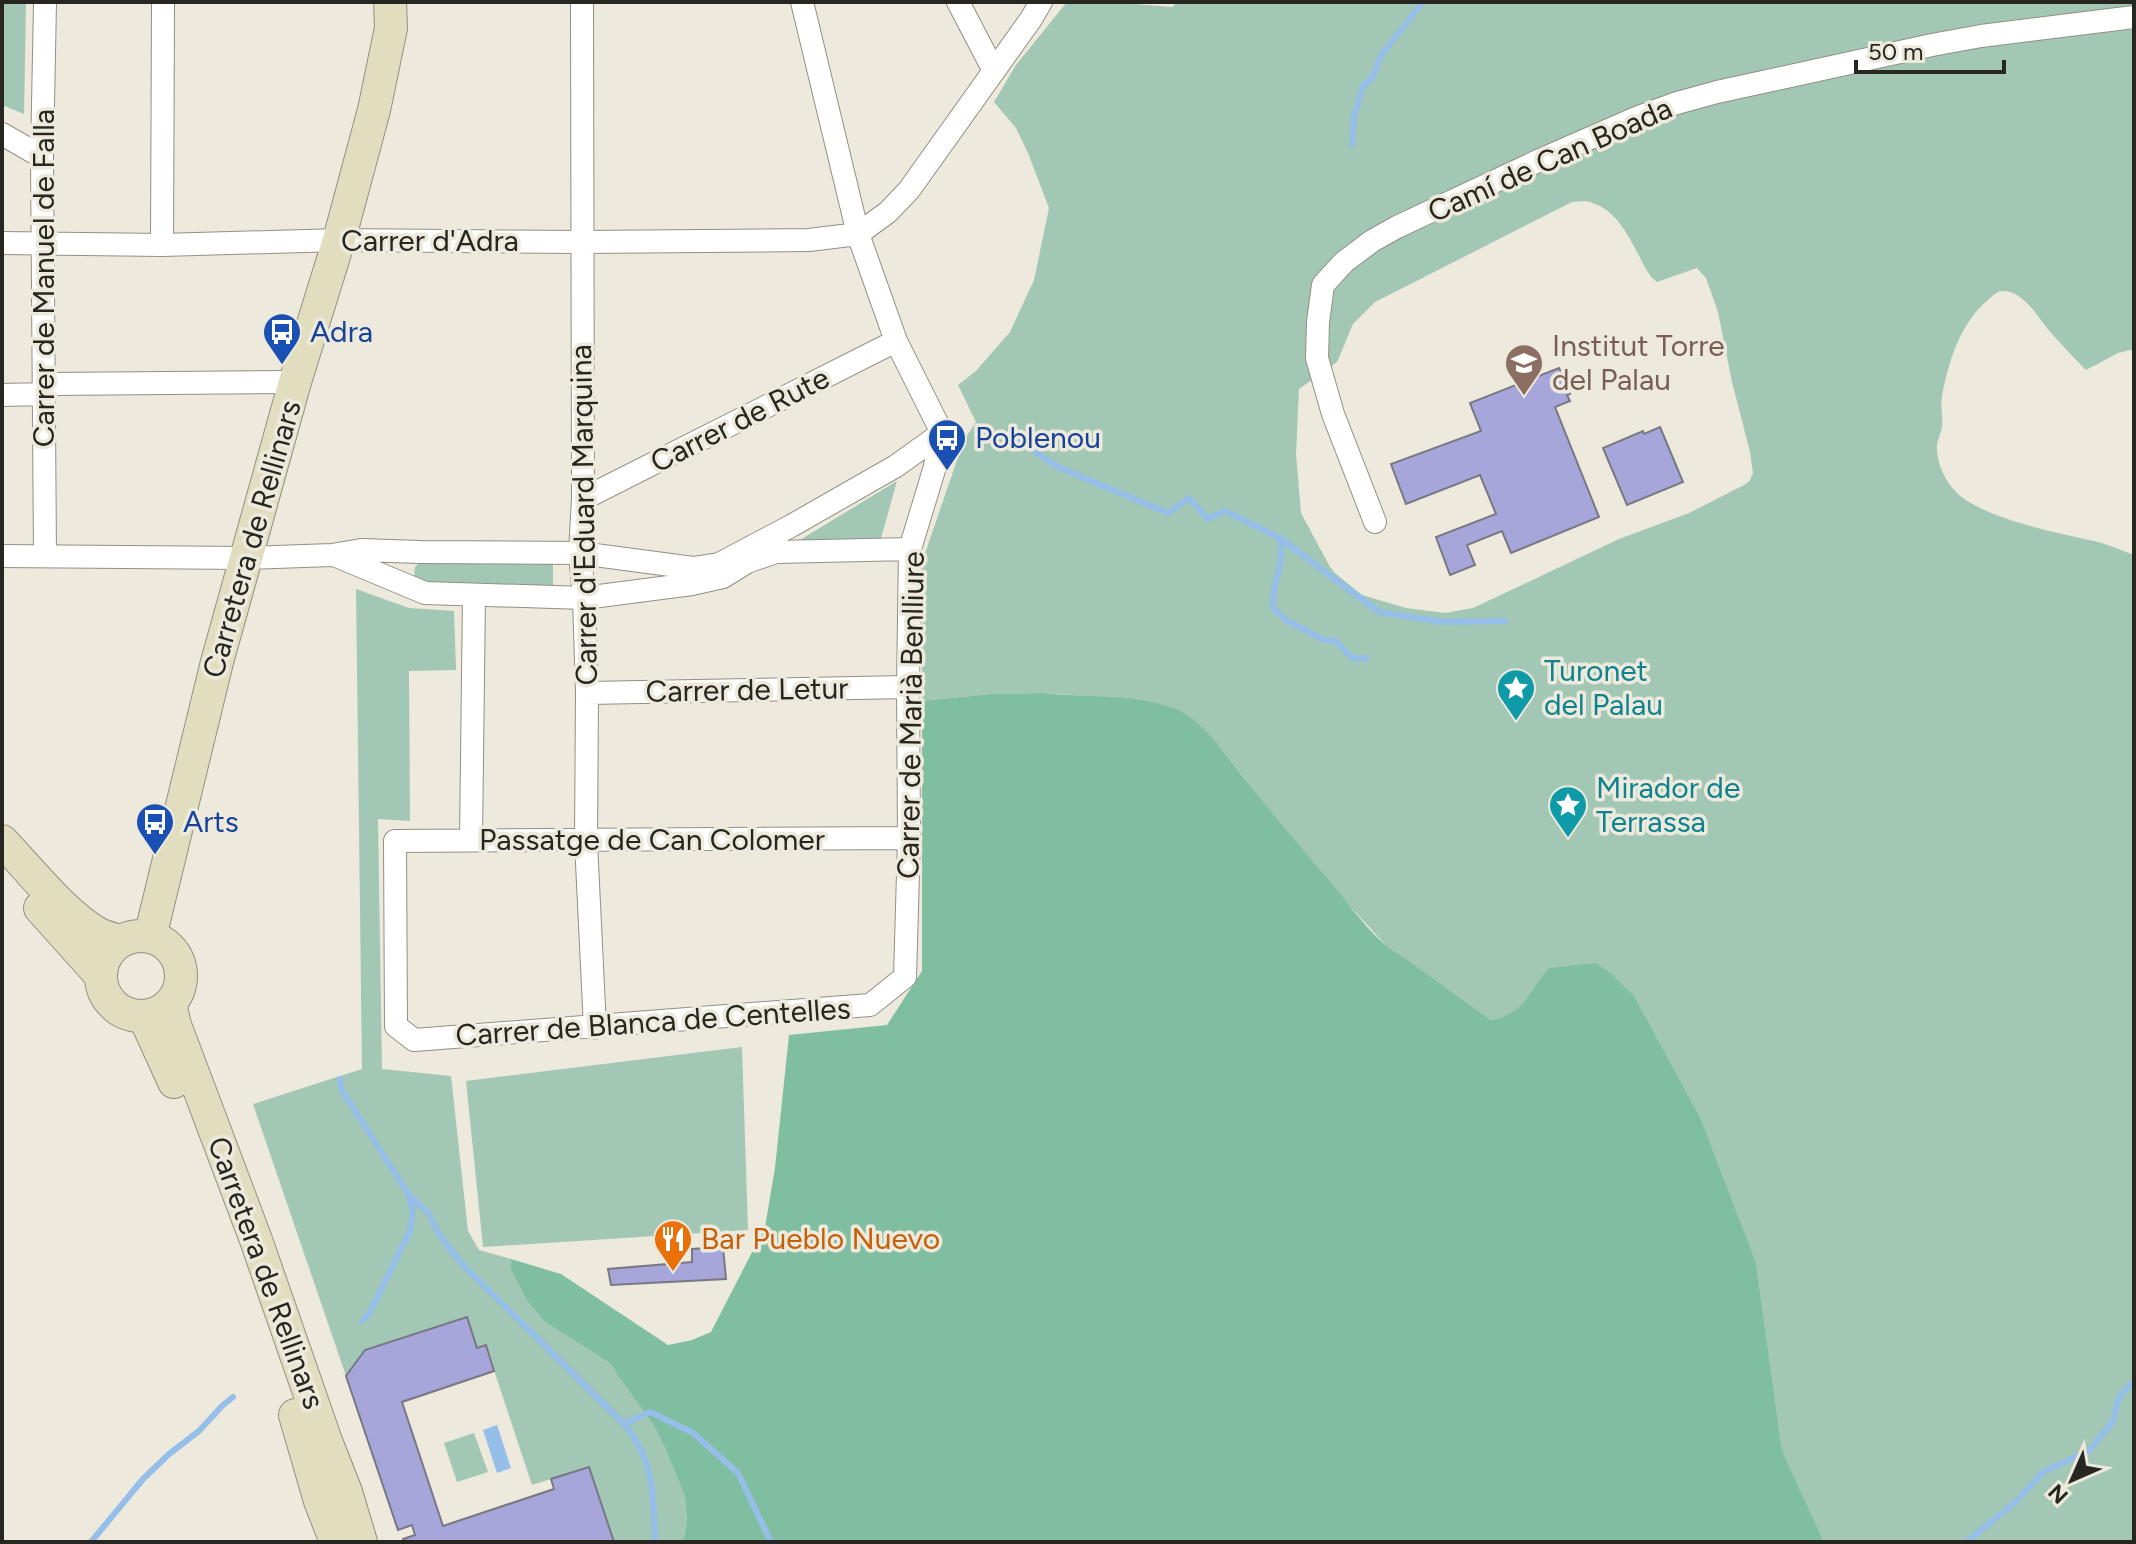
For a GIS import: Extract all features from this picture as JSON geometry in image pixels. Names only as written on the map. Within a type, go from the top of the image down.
[{"type":"street","name":"Carrer de Manuel de Falla","points":[[45,2],[42,157],[45,555]]},
{"type":"street","points":[[162,245],[163,2]]},
{"type":"street","name":"Carretera de Rellinars","points":[[136,939],[295,382],[339,240],[374,110],[391,28],[390,2]]},
{"type":"street","name":"Carrer d'Eduard Marquina","points":[[582,2],[583,499],[580,553],[587,693],[586,842],[595,1028]]},
{"type":"street","points":[[2,556],[246,558],[332,555],[361,550],[580,553],[693,568],[719,564],[896,466],[942,433],[896,341],[858,234],[802,2]]},
{"type":"street","points":[[958,2],[994,71]]},
{"type":"street","points":[[858,234],[888,212],[909,190],[1041,2]]},
{"type":"street","name":"Camí de Can Boada","points":[[1375,522],[1333,414],[1317,358],[1323,285],[1351,256],[1397,227],[1636,118],[1677,103],[1932,45],[2134,17]]},
{"type":"street","points":[[2,134],[42,157]]},
{"type":"street","name":"Carrer d'Adra","points":[[2,243],[162,245],[339,240],[809,240],[858,234]]},
{"type":"street","name":"Carrer de Rute","points":[[583,499],[896,341]]},
{"type":"street","points":[[2,395],[44,394],[51,384],[295,382]]},
{"type":"street","name":"Carrer de Marià Benlliure","points":[[905,977],[910,549],[942,433]]},
{"type":"street","points":[[332,555],[425,593],[584,598],[723,577],[747,562],[776,552],[910,549]]},
{"type":"street","points":[[410,587],[404,576],[404,567],[410,558],[420,552]]},
{"type":"street","points":[[471,840],[474,595]]},
{"type":"street","name":"Carrer de Letur","points":[[587,693],[908,687]]},
{"type":"street","name":"Passatge de Can Colomer","points":[[396,1026],[395,841],[909,838]]},
{"type":"street","points":[[2,841],[50,892],[100,935],[167,946],[181,970],[179,988],[157,1010],[133,1015],[114,1005],[107,997],[101,976],[2,867]]},
{"type":"street","points":[[101,976],[107,956],[136,939]]},
{"type":"street","name":"Carrer de Blanca de Centelles","points":[[396,1026],[414,1040],[870,1005],[905,977]]},
{"type":"street","name":"Carretera de Rellinars","points":[[157,1010],[164,1056],[286,1384],[320,1501],[336,1542]]},
{"type":"street","name":"Carretera de Rellinars","points":[[157,1010],[177,1031],[256,1240],[361,1542]]},
{"type":"green space","points":[[2,2],[26,2],[24,114],[2,105]]},
{"type":"green space","points":[[1067,2],[1172,7],[1177,2],[2134,2],[2134,349],[2118,353],[2086,370],[2023,299],[2010,292],[1998,292],[1970,319],[1957,343],[1942,396],[1942,426],[1937,447],[1946,478],[1957,493],[1969,502],[2002,517],[2099,542],[2134,555],[2134,1542],[1824,1542],[1782,1450],[1756,1262],[1701,1119],[1634,997],[1527,1001],[1510,1014],[1491,1020],[1405,958],[1392,952],[1282,827],[1220,747],[1129,699],[1043,693],[990,694],[922,701],[922,562],[964,440],[976,422],[958,385],[976,371],[1010,332],[1034,280],[1049,208],[1016,128],[994,102],[1016,65]],"holes":[[[1585,201],[1598,205],[1618,221],[1657,282],[1697,268],[1706,278],[1718,312],[1750,452],[1753,473],[1750,480],[1689,513],[1619,539],[1473,608],[1445,613],[1406,608],[1362,595],[1330,567],[1301,513],[1296,454],[1299,389],[1337,362],[1353,324],[1375,302],[1572,202]]]},
{"type":"green space","points":[[897,481],[880,542],[795,543]]},
{"type":"green space","points":[[553,558],[553,589],[429,588],[414,578],[415,567],[421,561]]},
{"type":"green space","points":[[356,589],[409,608],[454,611],[456,670],[409,671],[410,821],[378,819],[382,1069],[451,1076],[468,1231],[479,1250],[511,1259],[510,1268],[527,1301],[545,1322],[611,1364],[652,1423],[685,1497],[687,1522],[683,1542],[614,1542],[589,1467],[532,1485],[486,1346],[477,1348],[467,1317],[346,1376],[253,1104],[362,1069]]},
{"type":"green space","points":[[1043,693],[1144,700],[1186,714],[1219,746],[1376,936],[1491,1020],[1519,1007],[1549,968],[1596,963],[1634,996],[1701,1119],[1756,1262],[1782,1450],[1824,1542],[683,1542],[687,1522],[685,1497],[652,1423],[611,1364],[545,1322],[527,1301],[510,1268],[511,1259],[561,1274],[668,1345],[711,1332],[765,1227],[775,1168],[789,1035],[887,1025],[922,971],[922,701],[990,694]]},
{"type":"green space","points":[[742,1047],[748,1230],[483,1247],[466,1081]]},
{"type":"green space","points":[[474,1433],[488,1472],[457,1482],[444,1443]]},
{"type":"water","points":[[497,1425],[511,1468],[497,1473],[483,1430]]},
{"type":"building","points":[[1559,368],[1570,401],[1555,407],[1599,517],[1511,553],[1502,531],[1467,545],[1475,565],[1450,575],[1436,537],[1496,514],[1480,475],[1406,504],[1391,464],[1481,431],[1470,403]]},
{"type":"building","points":[[1660,427],[1683,482],[1627,505],[1603,448]]},
{"type":"building","points":[[723,1247],[726,1279],[611,1285],[608,1269],[692,1262],[692,1249]]},
{"type":"building","points":[[467,1317],[477,1348],[486,1345],[494,1371],[402,1402],[443,1526],[554,1489],[551,1479],[589,1467],[614,1542],[403,1542],[403,1539],[415,1535],[412,1525],[398,1530],[346,1376],[365,1350]]},
{"type":"waterway","points":[[1352,144],[1354,117],[1363,86],[1372,78],[1382,54],[1423,2]]},
{"type":"waterway","points":[[1010,435],[1058,467],[1168,513],[1189,498],[1208,519],[1225,511],[1280,538],[1379,612],[1442,622],[1505,621]]},
{"type":"waterway","points":[[1280,539],[1281,560],[1272,607],[1286,620],[1324,640],[1336,641],[1352,658],[1366,658]]},
{"type":"waterway","points":[[340,1079],[341,1089],[409,1195],[429,1214],[439,1234],[461,1263],[624,1424],[634,1438],[642,1452],[650,1480],[655,1542]]},
{"type":"waterway","points":[[362,1321],[369,1314],[410,1231],[413,1213],[409,1197]]},
{"type":"waterway","points":[[1966,1542],[2017,1501],[2043,1472],[2089,1451],[2113,1421],[2119,1397],[2134,1381]]},
{"type":"waterway","points":[[91,1542],[143,1479],[233,1397]]},
{"type":"waterway","points":[[624,1424],[650,1412],[693,1433],[738,1473],[771,1542]]},
{"type":"place","name":"Adra","points":[[282,366]]},
{"type":"place","name":"Institut Torre del Palau","points":[[1524,397]]},
{"type":"place","name":"Poblenou","points":[[947,472]]},
{"type":"place","name":"Turonet del Palau","points":[[1516,722]]},
{"type":"place","name":"Mirador de Terrassa","points":[[1568,839]]},
{"type":"place","name":"Arts","points":[[155,856]]},
{"type":"place","name":"Bar Pueblo Nuevo","points":[[673,1273]]}]
